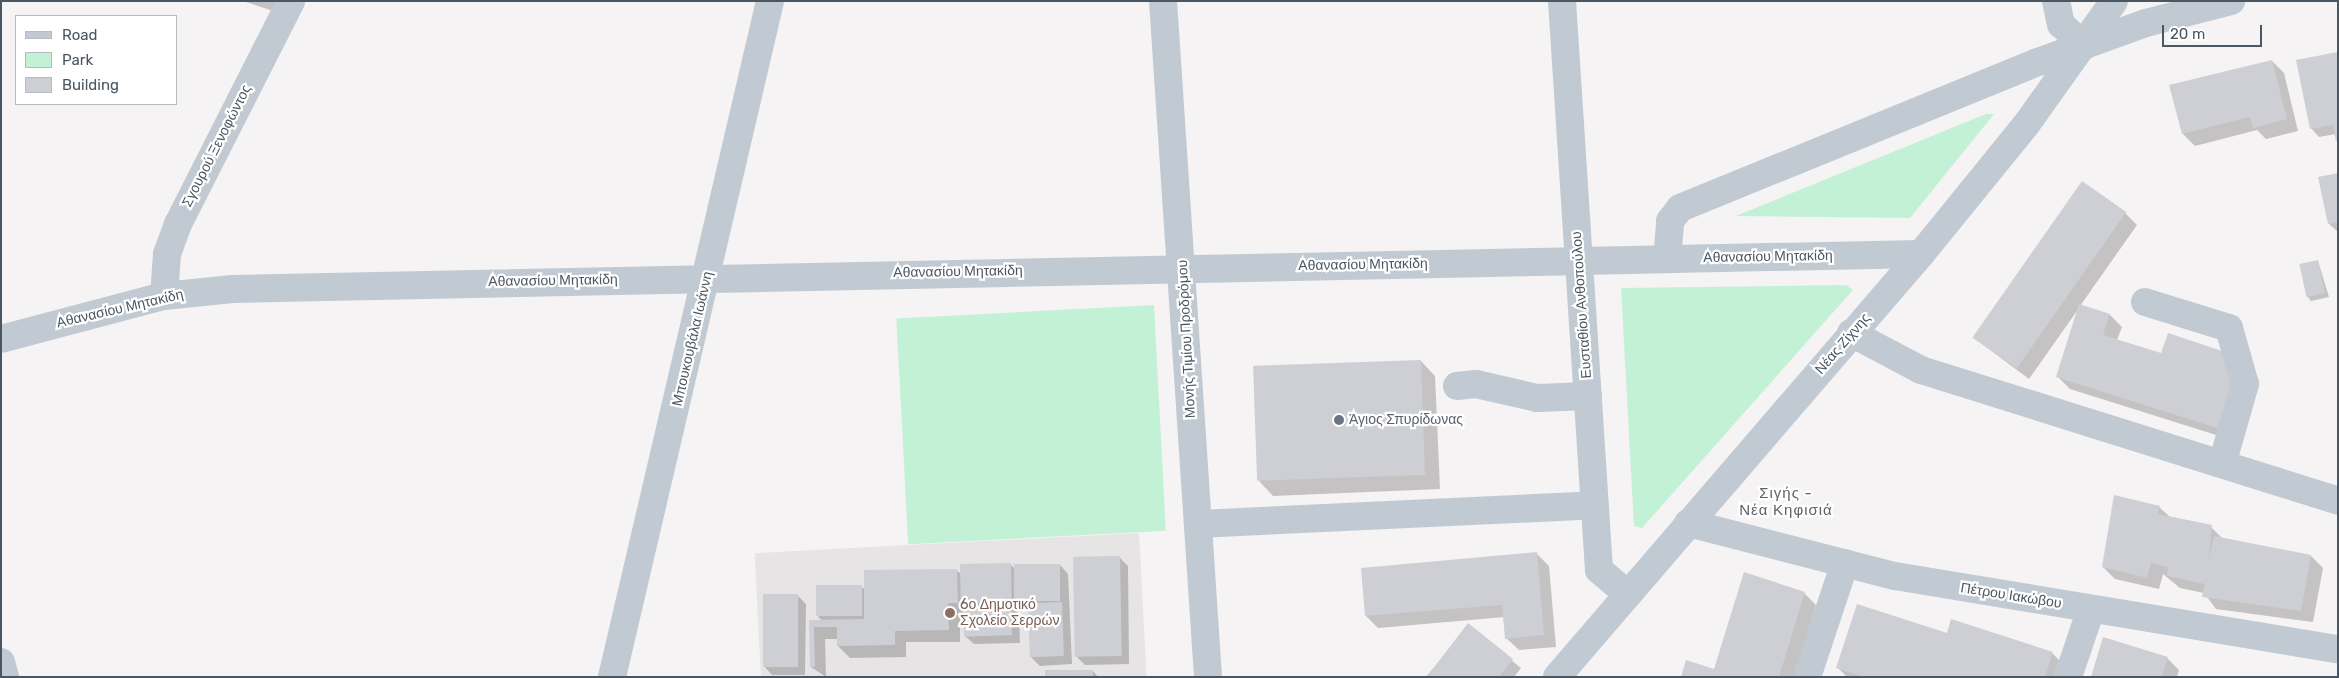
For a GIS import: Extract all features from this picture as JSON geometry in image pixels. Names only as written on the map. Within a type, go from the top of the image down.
[{"type":"street","name":"Σγουρού Ξενοφώντος","points":[[164,296],[167,254],[178,224],[291,1]]},
{"type":"street","name":"Μπουκουβάλα Ιωάννη","points":[[612,677],[708,277],[770,1]]},
{"type":"street","name":"Μονής Τιμίου Προδρόμου","points":[[1163,1],[1183,268],[1208,677]]},
{"type":"street","name":"Ευσταθίου Ανθοπούλου","points":[[1562,1],[1599,570],[1628,594]]},
{"type":"street","points":[[2056,1],[2061,24],[2084,46]]},
{"type":"street","name":"Νέας Ζίχνης","points":[[1557,677],[1851,333],[1921,254],[2084,46],[2114,1]]},
{"type":"street","points":[[1667,259],[1670,221],[1680,208],[2084,46],[2146,23],[2231,1]]},
{"type":"street","name":"Αθανασίου Μητακίδη","points":[[1,339],[164,296],[233,289],[708,277],[1921,254]]},
{"type":"street","points":[[2145,302],[2229,328],[2245,384],[2222,464]]},
{"type":"street","points":[[1851,333],[1921,370],[2338,501]]},
{"type":"street","points":[[1457,386],[1476,384],[1537,398],[1588,396]]},
{"type":"street","points":[[1198,524],[1595,505]]},
{"type":"street","name":"Πέτρου Ιακώβου","points":[[1688,523],[1895,576],[2338,649]]},
{"type":"street","points":[[1807,677],[1845,564]]},
{"type":"street","points":[[2068,677],[2090,609]]},
{"type":"street","points":[[1,662],[4,677]]},
{"type":"shaded area","name":"6ο Δημοτικό Σχολείο Σερρών","points":[[1139,533],[1147,677],[761,677],[755,553]]},
{"type":"green space","points":[[1986,114],[1994,114],[1910,218],[1736,216]]},
{"type":"green space","points":[[1846,285],[1853,290],[1642,528],[1634,526],[1621,288]]},
{"type":"green space","points":[[1154,305],[1166,531],[908,544],[896,319]]},
{"type":"building","points":[[2338,52],[2338,140],[2336,141],[2333,125],[2310,129],[2296,60]]},
{"type":"building","points":[[2272,60],[2287,119],[2253,128],[2250,117],[2182,134],[2169,85]]},
{"type":"building","points":[[2338,173],[2338,222],[2328,224],[2318,177]]},
{"type":"building","points":[[2082,181],[2126,212],[2017,368],[1972,337]]},
{"type":"building","points":[[2318,260],[2325,293],[2306,297],[2299,264]]},
{"type":"building","points":[[2079,304],[2110,314],[2103,335],[2161,353],[2168,333],[2237,356],[2220,429],[2056,377]]},
{"type":"building","name":"Άγιος Σπυρίδωνας","points":[[1421,360],[1425,475],[1257,481],[1253,366]]},
{"type":"building","points":[[2114,495],[2160,506],[2158,514],[2212,525],[2209,558],[2214,536],[2311,555],[2301,611],[2202,597],[2205,584],[2167,576],[2168,567],[2151,563],[2147,578],[2102,567]]},
{"type":"building","points":[[1537,552],[1544,635],[1505,639],[1502,605],[1365,616],[1361,568]]},
{"type":"building","points":[[1120,556],[1122,656],[1075,657],[1073,557]]},
{"type":"building","points":[[1011,563],[1012,602],[961,603],[960,564]]},
{"type":"building","points":[[1014,564],[1060,564],[1060,601],[1014,601]]},
{"type":"building","points":[[957,569],[958,603],[948,603],[949,630],[895,631],[895,645],[837,646],[837,627],[814,627],[815,667],[810,667],[809,620],[864,619],[864,570]]},
{"type":"building","points":[[1744,572],[1805,592],[1779,677],[1681,677],[1686,660],[1714,669]]},
{"type":"building","points":[[816,585],[862,585],[862,616],[816,616]]},
{"type":"building","points":[[763,594],[798,594],[798,667],[763,667]]},
{"type":"building","points":[[1062,602],[1064,656],[1030,657],[1028,603]]},
{"type":"building","points":[[1857,604],[1947,633],[1951,619],[2053,652],[2045,677],[1863,677],[1836,668]]},
{"type":"building","points":[[1011,605],[1012,635],[964,637],[963,607]]},
{"type":"building","points":[[1468,623],[1513,659],[1499,677],[1427,677]]},
{"type":"building","points":[[2103,637],[2168,657],[2162,677],[2091,677]]},
{"type":"building","points":[[1045,670],[1093,670],[1093,677],[1045,677]]},
{"type":"place","name":"Άγιος Σπυρίδωνας","points":[[1339,420]]},
{"type":"place","name":"6ο Δημοτικό Σχολείο Σερρών","points":[[950,613]]},
{"type":"district","name":"Σιγής - Νέα Κηφισιά","points":[[1786,502]]}]
